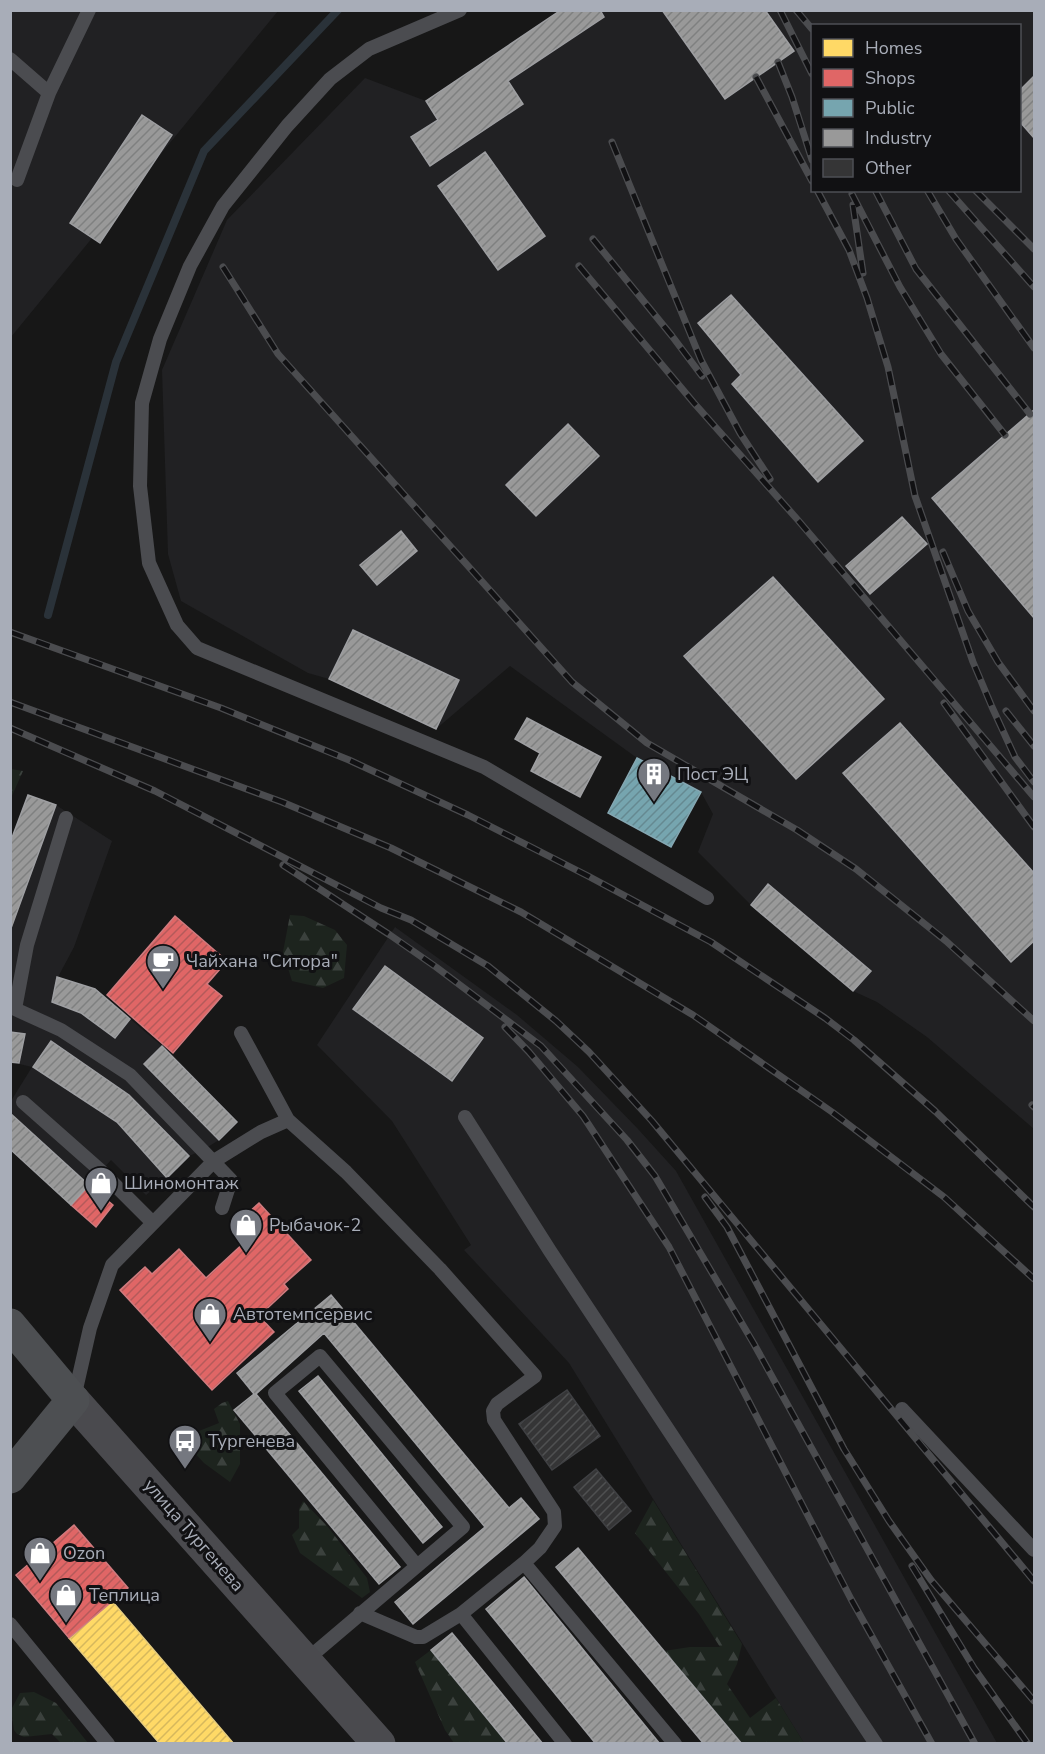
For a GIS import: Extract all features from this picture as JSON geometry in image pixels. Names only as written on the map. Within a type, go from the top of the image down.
[{"type":"main road","name":"улица Тургенева","points":[[10,1325],[73,1400],[379,1743]]},
{"type":"main road","points":[[10,1478],[73,1400]]},
{"type":"lane","points":[[17,180],[49,93],[89,10]]},
{"type":"lane","points":[[460,10],[369,49],[330,79],[287,126],[223,206],[190,266],[164,328],[142,404],[140,486],[149,563],[177,625],[197,648],[484,767],[707,898]]},
{"type":"lane","points":[[10,59],[49,93]]},
{"type":"lane","points":[[66,818],[27,945],[15,1009],[61,1030],[130,1075],[231,1180],[222,1208]]},
{"type":"lane","points":[[241,1033],[288,1120],[346,1172],[433,1260],[535,1376],[497,1404],[493,1411],[494,1420],[554,1512],[555,1526],[540,1548],[461,1614],[423,1637],[416,1637],[360,1613]]},
{"type":"lane","points":[[23,1102],[101,1171],[153,1223]]},
{"type":"lane","points":[[465,1118],[550,1251],[876,1743]]},
{"type":"lane","points":[[73,1400],[90,1328],[112,1265],[214,1161],[261,1132],[288,1120]]},
{"type":"lane","points":[[305,1661],[463,1527],[320,1356],[275,1393],[417,1566]]},
{"type":"lane","points":[[902,1409],[1035,1550]]},
{"type":"lane","points":[[524,1563],[675,1743]]},
{"type":"lane","points":[[461,1614],[566,1743]]},
{"type":"lane","points":[[10,1624],[108,1743]]},
{"type":"shaded area","points":[[11,11],[278,11],[11,337]]},
{"type":"shaded area","points":[[561,11],[1034,11],[1034,1129],[927,1037],[877,1002],[853,991],[751,905],[698,852],[713,814],[701,792],[637,758],[510,666],[436,729],[329,679],[308,673],[181,601],[168,554],[162,370],[227,220],[365,78],[426,101]]},
{"type":"shaded area","points":[[28,795],[56,805],[112,841],[74,947],[58,977],[95,989],[162,1046],[237,1122],[219,1140],[189,1156],[146,1195],[111,1160],[71,1205],[11,1149],[11,1101],[32,1067],[11,1062],[10,843]]},
{"type":"shaded area","points":[[395,927],[517,1015],[578,1067],[676,1171],[997,1743],[804,1743],[569,1363],[464,1250],[471,1245],[392,1121],[317,1045]]},
{"type":"green space","points":[[10,769],[23,771],[11,798]]},
{"type":"green space","points":[[290,915],[304,916],[335,930],[347,945],[344,978],[323,988],[292,981],[283,952]]},
{"type":"green space","points":[[228,1401],[240,1424],[240,1464],[230,1482],[204,1463],[191,1449],[189,1435],[219,1423],[214,1409]]},
{"type":"green space","points":[[653,1500],[742,1644],[737,1664],[727,1684],[750,1718],[776,1698],[804,1743],[742,1743],[664,1651],[690,1647],[720,1647],[699,1614],[635,1533]]},
{"type":"green space","points":[[303,1501],[328,1527],[367,1578],[370,1592],[362,1598],[300,1553],[292,1535],[299,1528],[299,1509]]},
{"type":"green space","points":[[431,1650],[508,1743],[454,1743],[445,1730],[415,1662]]},
{"type":"green space","points":[[34,1692],[56,1703],[88,1743],[61,1743],[52,1734],[24,1737],[17,1734],[14,1730],[11,1710],[20,1693]]},
{"type":"building: Homes","points":[[112,1601],[234,1744],[160,1744],[69,1638]]},
{"type":"building: Shops","name":"Чайхана \"Ситора\"","points":[[175,916],[227,961],[207,984],[222,996],[173,1053],[107,995]]},
{"type":"building: Shops","points":[[89,1185],[113,1205],[96,1227],[71,1205]]},
{"type":"building: Shops","points":[[259,1203],[311,1260],[284,1284],[288,1289],[259,1316],[274,1332],[212,1390],[120,1290],[145,1267],[152,1274],[179,1249],[206,1278],[248,1239],[235,1225]]},
{"type":"building: Shops","points":[[74,1525],[128,1588],[69,1638],[16,1575]]},
{"type":"building: Public","name":"Пост ЭЦ","points":[[637,758],[701,792],[671,847],[608,813]]},
{"type":"building: Industry","points":[[561,10],[600,10],[604,17],[508,81],[523,104],[430,166],[411,137],[438,120],[426,101]]},
{"type":"building: Industry","points":[[662,10],[765,10],[794,51],[725,99]]},
{"type":"building: Industry","points":[[1034,76],[1034,138],[1021,123],[1021,89]]},
{"type":"building: Industry","points":[[142,115],[172,135],[100,243],[70,223]]},
{"type":"building: Industry","points":[[485,152],[545,236],[498,270],[438,186]]},
{"type":"building: Industry","points":[[731,295],[863,441],[818,482],[732,384],[741,375],[698,323]]},
{"type":"building: Industry","points":[[1034,410],[1034,618],[932,498]]},
{"type":"building: Industry","points":[[568,424],[599,456],[536,516],[506,485]]},
{"type":"building: Industry","points":[[902,517],[927,544],[870,594],[846,566]]},
{"type":"building: Industry","points":[[401,531],[417,551],[377,585],[360,565]]},
{"type":"building: Industry","points":[[773,577],[884,699],[796,779],[684,656]]},
{"type":"building: Industry","points":[[353,630],[459,680],[436,729],[329,679]]},
{"type":"building: Industry","points":[[527,718],[601,757],[580,797],[531,771],[540,753],[515,739]]},
{"type":"building: Industry","points":[[900,723],[1034,873],[1034,941],[1011,962],[843,773]]},
{"type":"building: Industry","points":[[28,795],[56,805],[10,931],[10,843]]},
{"type":"building: Industry","points":[[768,884],[871,971],[853,991],[751,905]]},
{"type":"building: Industry","points":[[385,966],[483,1038],[452,1081],[353,1009]]},
{"type":"building: Industry","points":[[57,977],[95,989],[130,1019],[115,1038],[81,1013],[52,1002]]},
{"type":"building: Industry","points":[[10,1032],[25,1034],[19,1063],[10,1062]]},
{"type":"building: Industry","points":[[51,1041],[129,1095],[189,1156],[167,1178],[117,1122],[33,1067]]},
{"type":"building: Industry","points":[[162,1046],[237,1122],[219,1140],[144,1064]]},
{"type":"building: Industry","points":[[10,1113],[89,1185],[71,1205],[10,1149]]},
{"type":"building: Industry","points":[[331,1295],[509,1508],[521,1498],[539,1519],[413,1624],[395,1602],[485,1527],[324,1333],[256,1394],[400,1567],[379,1584],[234,1410],[254,1394],[237,1373]]},
{"type":"building: Industry","points":[[318,1376],[442,1527],[423,1543],[299,1391]]},
{"type":"building: Industry","points":[[578,1548],[742,1744],[704,1744],[556,1567]]},
{"type":"building: Industry","points":[[524,1577],[660,1744],[596,1744],[486,1609]]},
{"type":"building: Industry","points":[[452,1633],[543,1744],[508,1744],[431,1650]]},
{"type":"building: Other","points":[[567,1390],[600,1436],[552,1470],[519,1424]]},
{"type":"building: Other","points":[[596,1469],[631,1511],[609,1530],[574,1487]]},
{"type":"waterway","points":[[48,615],[116,362],[204,151],[338,10]]},
{"type":"railway","points":[[780,10],[811,72]]},
{"type":"railway","points":[[796,10],[811,28]]},
{"type":"railway","points":[[778,62],[811,157]]},
{"type":"railway","points":[[756,77],[811,179]]},
{"type":"railway","points":[[612,142],[701,360],[740,433],[770,479]]},
{"type":"railway","points":[[818,192],[849,250],[867,298],[888,367],[915,496],[973,662],[1015,757],[1034,782]]},
{"type":"railway","points":[[876,192],[916,269],[1030,414]]},
{"type":"railway","points":[[928,192],[956,239],[1034,348]]},
{"type":"railway","points":[[950,192],[1034,287]]},
{"type":"railway","points":[[977,192],[1034,249]]},
{"type":"railway","points":[[852,194],[900,287],[941,354],[1005,435]]},
{"type":"railway","points":[[853,205],[863,273]]},
{"type":"railway","points":[[593,239],[702,376]]},
{"type":"railway","points":[[579,266],[694,403],[797,519],[1034,797]]},
{"type":"railway","points":[[223,267],[278,354],[572,682],[647,743],[797,830],[856,869],[946,941],[1034,1021]]},
{"type":"railway","points":[[943,552],[968,611],[998,662],[1034,711]]},
{"type":"railway","points":[[10,632],[221,708],[349,760],[468,815],[711,942],[854,1040],[935,1111],[1034,1207]]},
{"type":"railway","points":[[10,702],[282,802],[391,848],[521,912],[693,1015],[832,1112],[944,1197],[1034,1279]]},
{"type":"railway","points":[[944,703],[1034,827]]},
{"type":"railway","points":[[1006,711],[1034,746]]},
{"type":"railway","points":[[10,728],[155,791],[381,908],[411,920],[488,966],[556,1021],[589,1052],[652,1121],[1034,1581]]},
{"type":"railway","points":[[283,865],[436,967],[541,1046],[627,1140],[655,1176],[754,1344],[975,1744]]},
{"type":"railway","points":[[505,1027],[583,1116],[669,1247],[851,1599],[932,1744]]},
{"type":"railway","points":[[705,1197],[727,1227],[844,1449],[889,1521],[931,1580],[1034,1701]]},
{"type":"railway","points":[[912,1566],[974,1668],[1028,1744]]},
{"type":"place","name":"Пост ЭЦ","points":[[654,803]]},
{"type":"place","name":"Чайхана \"Ситора\"","points":[[163,990]]},
{"type":"place","name":"Шиномонтаж","points":[[101,1212]]},
{"type":"place","name":"Рыбачок-2","points":[[246,1254]]},
{"type":"place","name":"Автотемпсервис","points":[[210,1343]]},
{"type":"place","name":"Тургенева","points":[[185,1470]]},
{"type":"place","name":"Ozon","points":[[40,1582]]},
{"type":"place","name":"Теплица","points":[[66,1624]]}]
